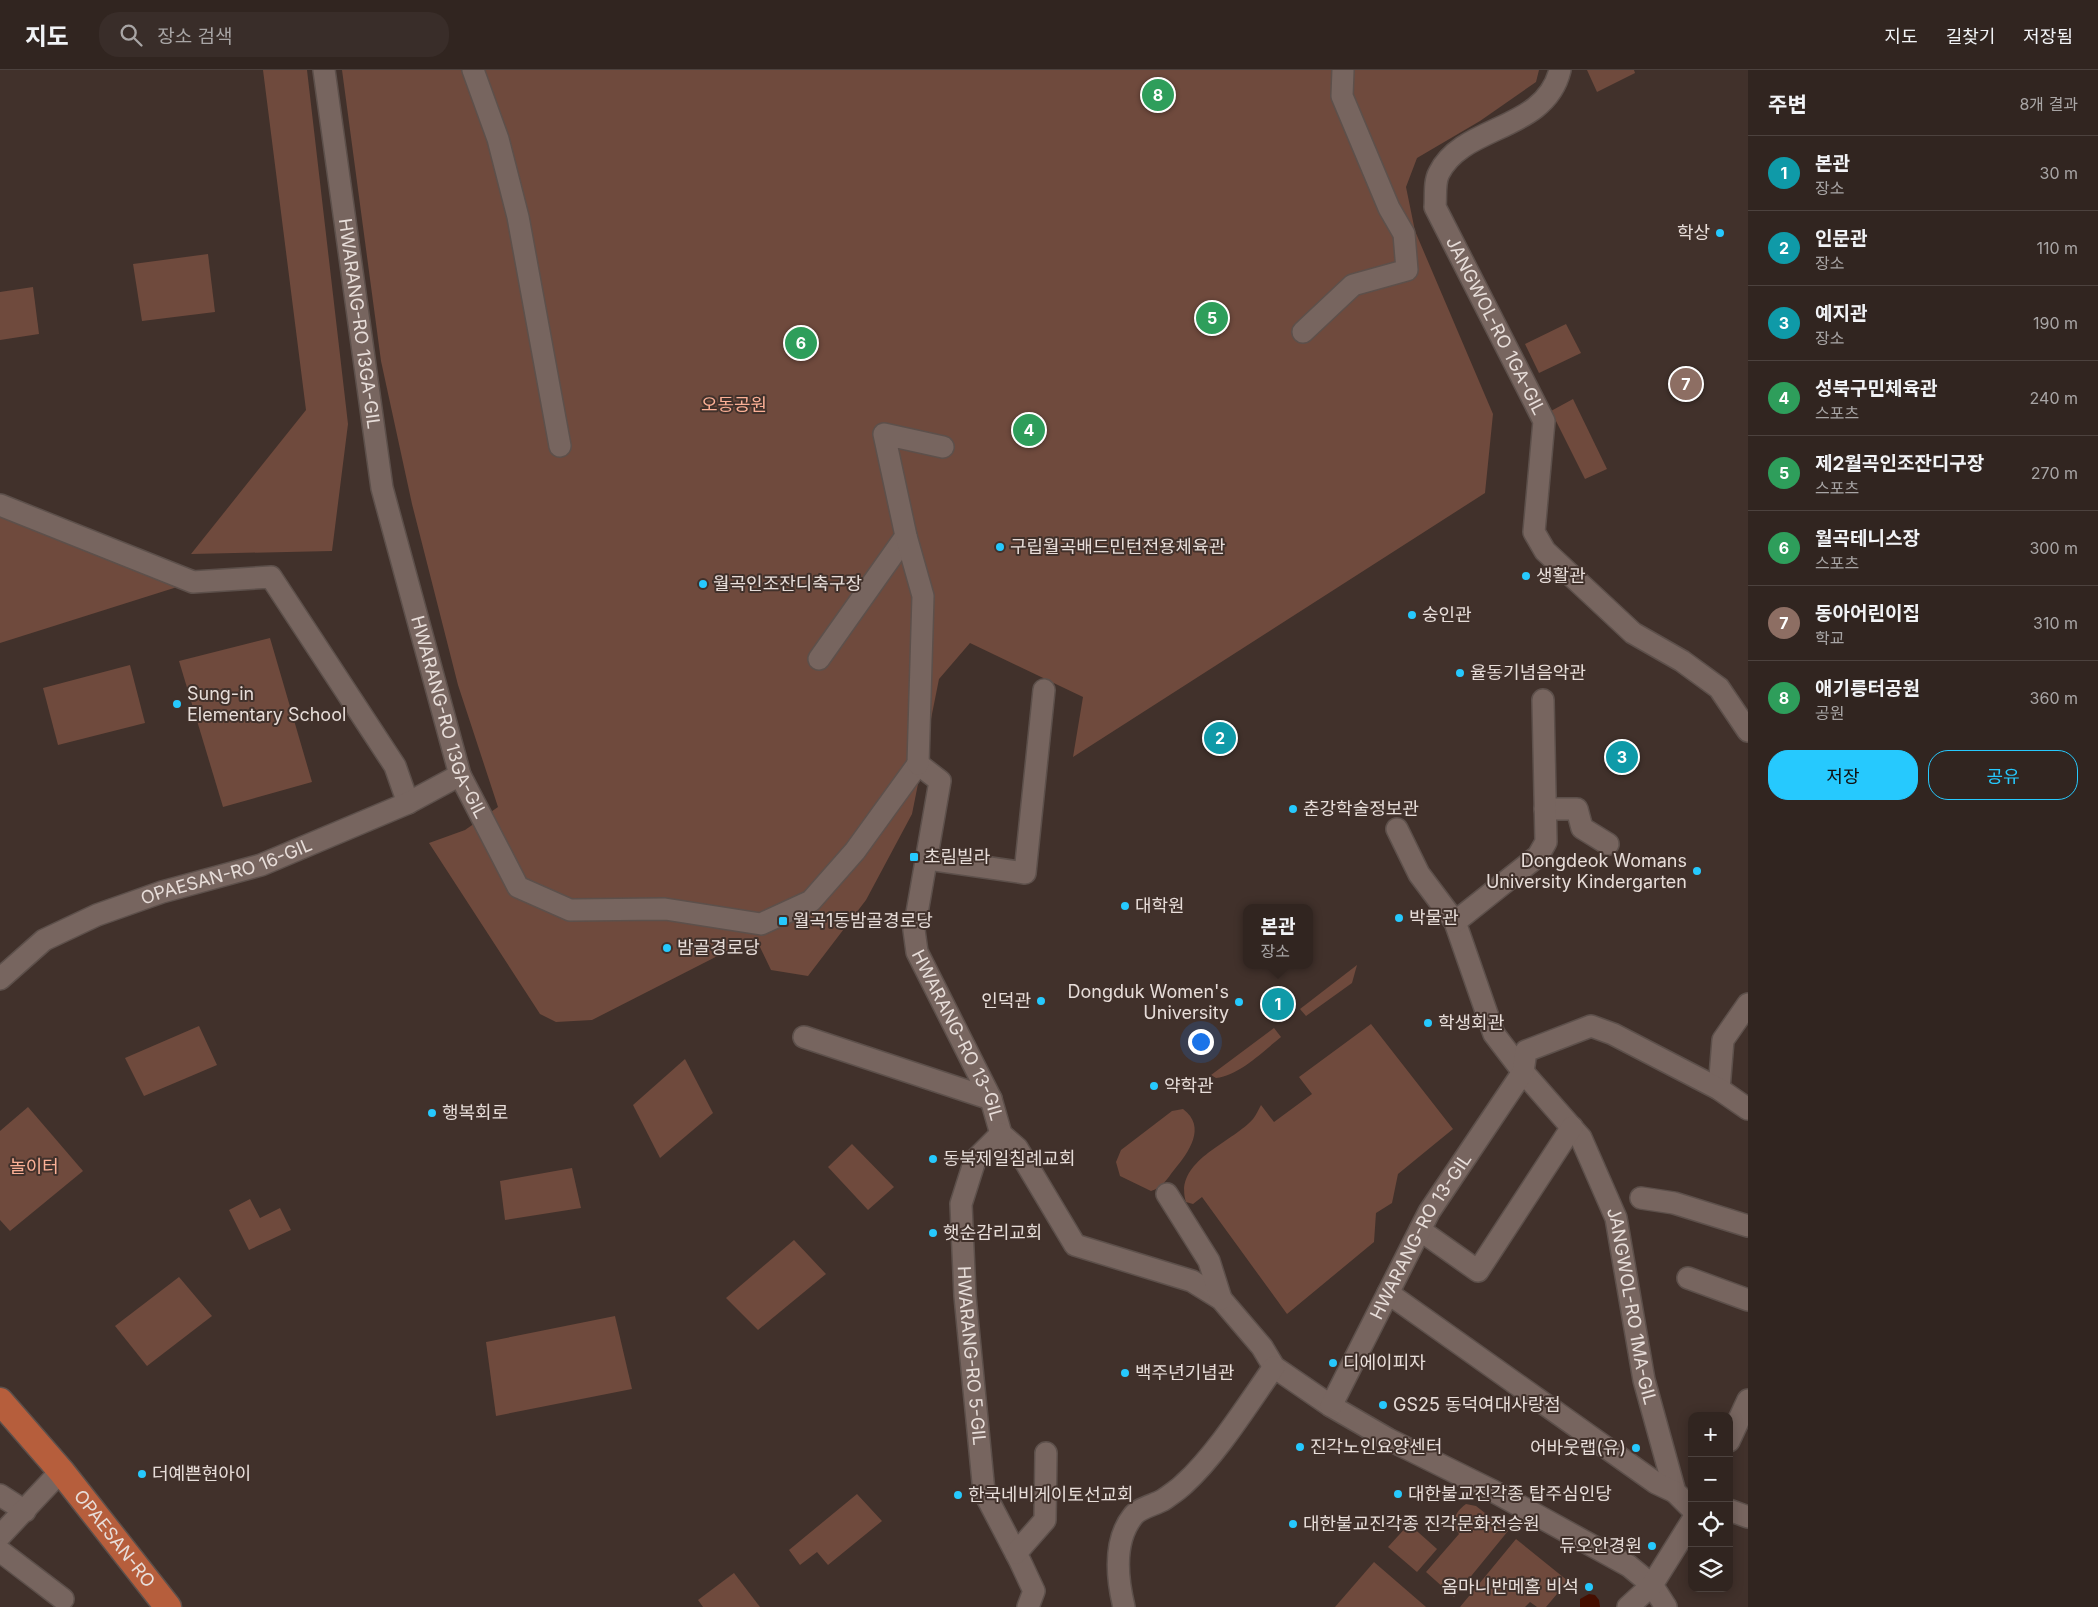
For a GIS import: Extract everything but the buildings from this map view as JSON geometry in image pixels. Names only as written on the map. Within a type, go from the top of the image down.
[{"type":"main road","name":"OPAESAN-RO","points":[[0,1402],[60,1471],[168,1607]]},
{"type":"street","name":"HWARANG-RO 13GA-GIL","points":[[324,70],[382,488],[460,775],[518,887],[570,910],[665,909],[761,924],[811,901],[856,851],[918,764]]},
{"type":"street","points":[[473,70],[498,139],[518,217],[560,446]]},
{"type":"street","points":[[1303,332],[1354,284],[1407,270],[1404,234],[1389,208],[1342,96],[1343,70]]},
{"type":"street","name":"JANGWOL-RO 1GA-GIL","points":[[1560,70],[1558,80],[1547,97],[1532,111],[1453,153],[1438,174],[1435,207],[1544,421],[1534,532],[1545,551],[1633,633],[1682,661],[1719,688],[1748,731]]},
{"type":"street","points":[[918,764],[923,596],[906,536],[884,434],[943,447]]},
{"type":"street","points":[[0,505],[193,582],[270,577],[395,766],[408,803]]},
{"type":"street","points":[[819,660],[906,536]]},
{"type":"street","points":[[928,858],[1025,872],[1044,690]]},
{"type":"street","points":[[1455,922],[1538,856],[1546,842],[1543,700]]},
{"type":"street","name":"HWARANG-RO 13-GIL","points":[[918,764],[940,781],[914,930],[917,952],[991,1099],[1001,1134],[1017,1148],[1075,1245],[1192,1281],[1221,1299],[1262,1347],[1274,1367],[1331,1406],[1388,1439],[1493,1491],[1630,1566],[1652,1585],[1666,1607]]},
{"type":"street","name":"OPAESAN-RO 16-GIL","points":[[0,979],[44,940],[97,915],[162,892],[261,866],[408,803],[460,775]]},
{"type":"street","points":[[1545,809],[1577,809],[1582,828],[1608,844]]},
{"type":"street","name":"JANGWOL-RO 1MA-GIL","points":[[1396,829],[1419,874],[1455,922],[1494,1034],[1523,1072],[1581,1138],[1616,1218],[1644,1380],[1676,1492]]},
{"type":"street","points":[[1748,1004],[1724,1040],[1719,1089],[1748,1109]]},
{"type":"street","name":"HWARANG-RO 13-GIL","points":[[1331,1406],[1429,1212],[1523,1072],[1526,1051],[1591,1026],[1614,1034],[1719,1089]]},
{"type":"street","points":[[804,1037],[991,1099]]},
{"type":"street","points":[[1420,1230],[1478,1271],[1572,1127]]},
{"type":"street","name":"HWARANG-RO 5-GIL","points":[[1001,1134],[975,1160],[961,1204],[965,1296],[984,1492],[1016,1553],[1033,1602]]},
{"type":"street","points":[[1167,1194],[1209,1261],[1221,1299]]},
{"type":"street","points":[[1641,1198],[1674,1203],[1748,1226]]},
{"type":"street","points":[[1192,1281],[1209,1261]]},
{"type":"street","points":[[1688,1278],[1748,1300]]},
{"type":"street","name":"JANGWOL-RO 1MA-GIL","points":[[1388,1293],[1656,1483],[1676,1492],[1688,1505]]},
{"type":"street","points":[[1122,1600],[1118,1564],[1121,1539],[1133,1514],[1162,1500],[1183,1485],[1202,1466],[1274,1367]]},
{"type":"street","points":[[1733,1432],[1748,1400]]},
{"type":"street","points":[[1016,1553],[1045,1520],[1046,1453]]},
{"type":"street","name":"OPAESAN-RO","points":[[0,1536],[60,1471]]},
{"type":"street","points":[[0,1495],[25,1511]]},
{"type":"street","points":[[1733,1511],[1748,1517]]},
{"type":"street","points":[[1628,1607],[1652,1585],[1688,1527]]},
{"type":"street","points":[[0,1551],[63,1599]]},
{"type":"green space","points":[[263,70],[307,70],[348,424],[332,551],[191,554],[306,410]]},
{"type":"green space","name":"오동공원","points":[[342,70],[1539,70],[1536,82],[1480,121],[1417,158],[1406,187],[1415,231],[1493,414],[1485,493],[1073,757],[1083,697],[970,643],[939,679],[912,814],[866,900],[808,976],[771,970],[759,945],[747,941],[592,1020],[556,1022],[540,1014],[429,843],[465,830],[498,807],[458,685],[412,504],[381,361]]},
{"type":"green space","points":[[1587,70],[1634,70],[1635,73],[1597,92]]},
{"type":"green space","points":[[208,254],[215,312],[142,321],[133,264]]},
{"type":"green space","points":[[33,287],[39,334],[0,340],[0,292]]},
{"type":"green space","points":[[1566,324],[1581,353],[1539,373],[1525,344]]},
{"type":"green space","points":[[1573,399],[1607,469],[1585,479],[1551,411]]},
{"type":"green space","points":[[0,505],[193,582],[0,643]]},
{"type":"green space","points":[[270,638],[312,782],[223,807],[179,661]]},
{"type":"green space","points":[[130,665],[145,723],[58,745],[43,688]]},
{"type":"green space","points":[[1357,965],[1352,983],[1306,1016],[1300,1009]]},
{"type":"green space","points":[[1371,1024],[1453,1129],[1398,1174],[1392,1203],[1376,1213],[1374,1242],[1287,1314],[1202,1197],[1193,1204],[1186,1202],[1184,1188],[1188,1175],[1196,1164],[1244,1128],[1253,1119],[1261,1105],[1274,1122],[1312,1094],[1299,1077]]},
{"type":"green space","points":[[199,1026],[217,1065],[144,1096],[125,1058]]},
{"type":"green space","points":[[1274,1028],[1281,1037],[1242,1068],[1225,1076],[1216,1078],[1211,1075]]},
{"type":"green space","points":[[685,1059],[713,1113],[660,1158],[633,1105]]},
{"type":"green space","name":"놀이터","points":[[28,1107],[83,1171],[10,1231],[0,1220],[0,1131]]},
{"type":"green space","points":[[1183,1109],[1190,1116],[1194,1124],[1193,1140],[1190,1148],[1164,1183],[1151,1191],[1120,1176],[1116,1162],[1121,1150],[1172,1111]]},
{"type":"green space","points":[[852,1144],[894,1187],[868,1210],[828,1167]]},
{"type":"green space","points":[[572,1168],[581,1208],[505,1220],[500,1181]]},
{"type":"green space","points":[[250,1199],[260,1218],[280,1208],[291,1230],[249,1250],[229,1210]]},
{"type":"green space","points":[[794,1240],[826,1274],[758,1330],[726,1298]]},
{"type":"green space","points":[[179,1277],[212,1316],[147,1366],[115,1326]]},
{"type":"green space","points":[[615,1316],[632,1389],[496,1416],[486,1342]]},
{"type":"green space","points":[[857,1494],[882,1521],[828,1565],[817,1552],[800,1565],[789,1550]]},
{"type":"green space","points":[[1466,1504],[1476,1506],[1508,1531],[1454,1597],[1426,1572],[1459,1534],[1455,1526],[1455,1518],[1456,1514]]},
{"type":"green space","points":[[1409,1524],[1437,1549],[1417,1572],[1388,1547]]},
{"type":"green space","points":[[1516,1539],[1568,1581],[1546,1607],[1537,1607],[1530,1602],[1525,1607],[1460,1607]]},
{"type":"green space","points":[[1374,1562],[1426,1607],[1335,1607]]},
{"type":"green space","points":[[734,1573],[760,1607],[703,1607],[698,1600]]},
{"type":"shaded area","points":[[1589,1594],[1595,1595],[1599,1600],[1600,1607],[1580,1607],[1580,1599]]},
{"type":"place","name":"애기릉터공원","points":[[1158,95]]},
{"type":"place","name":"학상","points":[[1720,233]]},
{"type":"place","name":"제2월곡인조잔디구장","points":[[1212,318]]},
{"type":"place","name":"월곡테니스장","points":[[801,343]]},
{"type":"place","name":"동아어린이집","points":[[1686,384]]},
{"type":"place","name":"성북구민체육관","points":[[1029,430]]},
{"type":"place","name":"구립월곡배드민턴전용체육관","points":[[1000,547]]},
{"type":"place","name":"생활관","points":[[1526,576]]},
{"type":"place","name":"월곡인조잔디축구장","points":[[703,584]]},
{"type":"place","name":"숭인관","points":[[1412,615]]},
{"type":"place","name":"율동기념음악관","points":[[1460,673]]},
{"type":"place","name":"Sung-in Elementary School","points":[[177,704]]},
{"type":"place","name":"인문관","points":[[1220,738]]},
{"type":"place","name":"예지관","points":[[1622,757]]},
{"type":"place","name":"춘강학술정보관","points":[[1293,809]]},
{"type":"place","name":"초림빌라","points":[[914,857]]},
{"type":"place","name":"Dongdeok Womans University Kindergarten","points":[[1697,871]]},
{"type":"place","name":"대학원","points":[[1125,906]]},
{"type":"place","name":"박물관","points":[[1399,918]]},
{"type":"place","name":"월곡1동밤골경로당","points":[[783,921]]},
{"type":"place","name":"밤골경로당","points":[[667,948]]},
{"type":"place","name":"인덕관","points":[[1041,1001]]},
{"type":"place","name":"Dongduk Women's University","points":[[1239,1002]]},
{"type":"place","name":"본관","points":[[1278,1004]]},
{"type":"place","name":"학생회관","points":[[1428,1023]]},
{"type":"place","name":"약학관","points":[[1154,1086]]},
{"type":"place","name":"행복회로","points":[[432,1113]]},
{"type":"place","name":"동북제일침례교회","points":[[933,1159]]},
{"type":"place","name":"햇순감리교회","points":[[933,1233]]},
{"type":"place","name":"디에이피자","points":[[1333,1363]]},
{"type":"place","name":"백주년기념관","points":[[1125,1373]]},
{"type":"place","name":"GS25 동덕여대사랑점","points":[[1383,1405]]},
{"type":"place","name":"진각노인요양센터","points":[[1300,1447]]},
{"type":"place","name":"어바웃랩(유)","points":[[1636,1448]]},
{"type":"place","name":"더예쁜현아이","points":[[142,1474]]},
{"type":"place","name":"대한불교진각종 탑주심인당","points":[[1398,1494]]},
{"type":"place","name":"한국네비게이토선교회","points":[[958,1495]]},
{"type":"place","name":"대한불교진각종 진각문화전승원","points":[[1293,1524]]},
{"type":"place","name":"듀오안경원","points":[[1652,1546]]},
{"type":"place","name":"옴마니반메홈 비석","points":[[1589,1587]]}]
